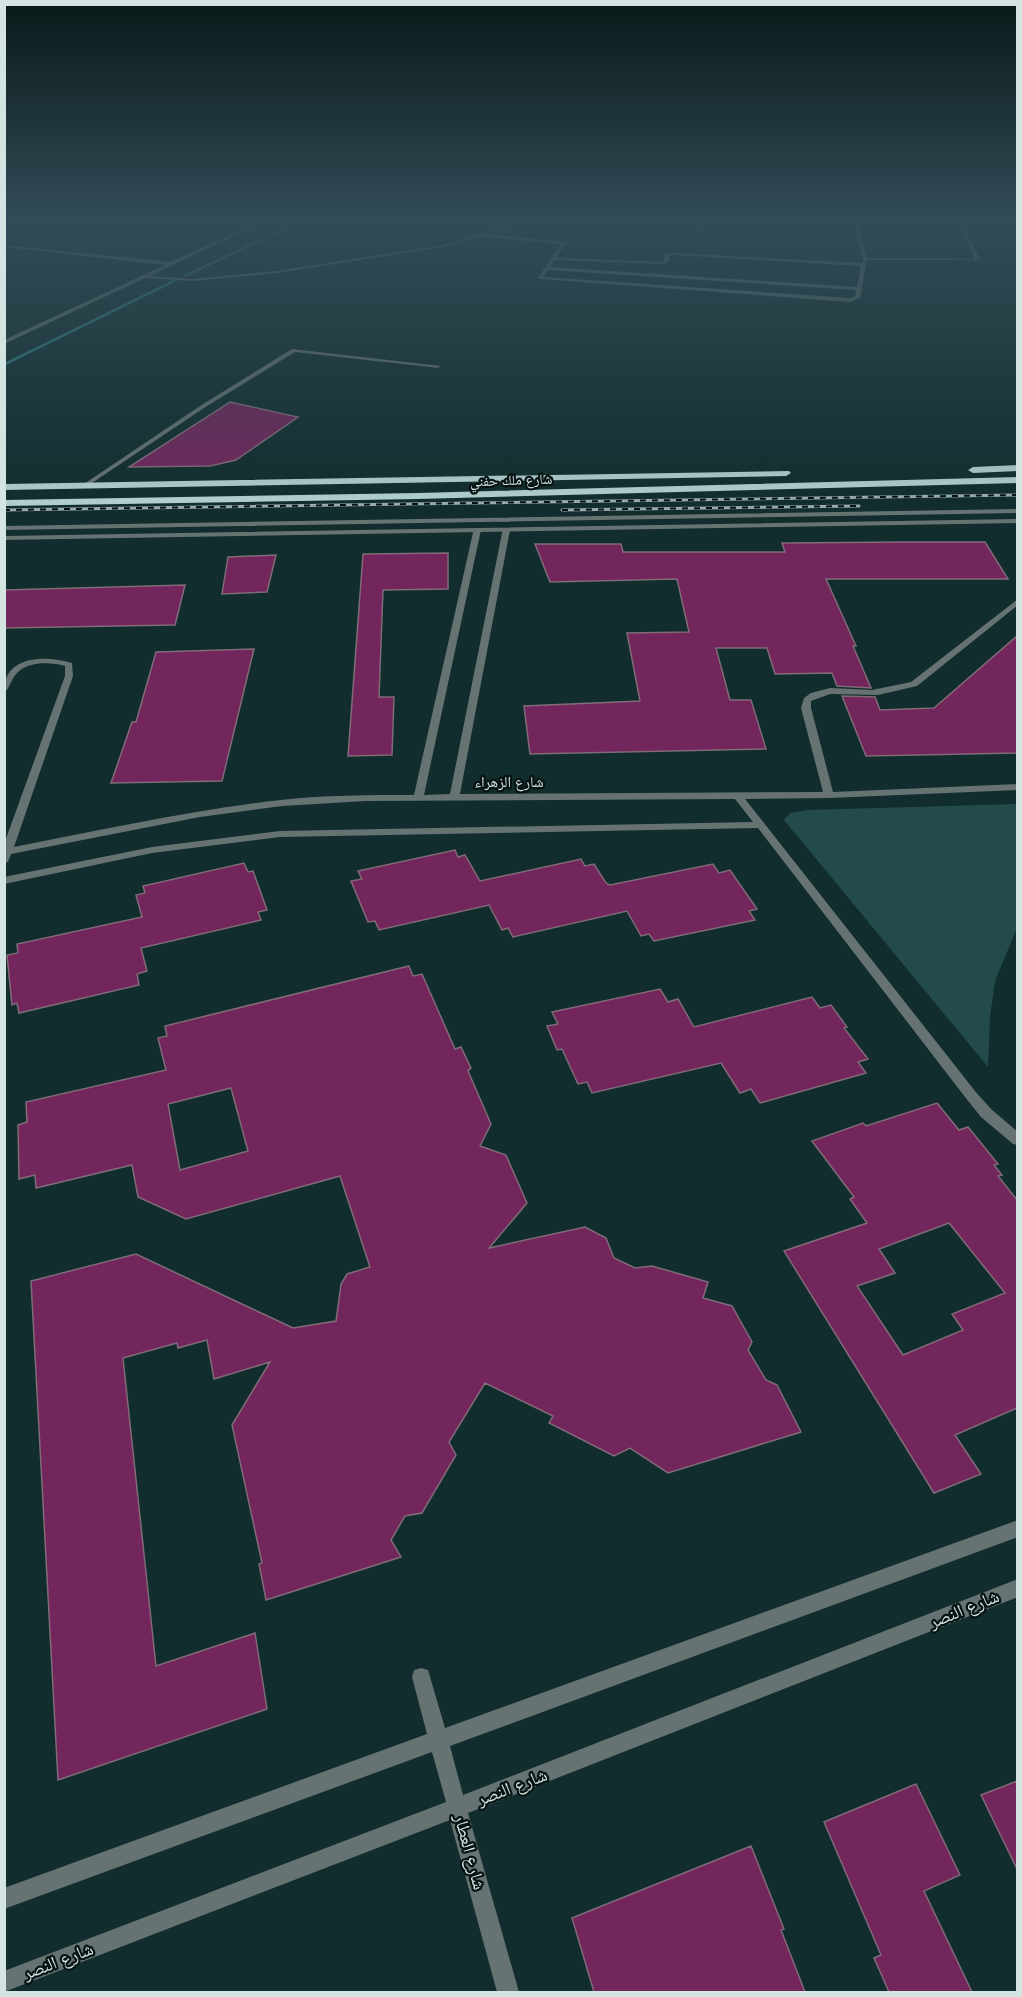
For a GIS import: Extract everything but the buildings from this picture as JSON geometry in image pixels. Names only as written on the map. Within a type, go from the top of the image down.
[{"type":"highway","points":[[849,472],[1017,468]]},
{"type":"highway","name":"شارع ملك حفني","points":[[4,487],[801,473],[808,484]]},
{"type":"highway","name":"شارع ملك حفني","points":[[4,503],[418,496],[1017,480]]},
{"type":"street","points":[[4,342],[63,315]]},
{"type":"street","points":[[84,486],[202,407],[294,350],[438,366]]},
{"type":"street","points":[[4,528],[1017,511]]},
{"type":"street","points":[[4,538],[1017,521]]},
{"type":"street","points":[[418,797],[477,530]]},
{"type":"street","points":[[454,798],[506,530]]},
{"type":"street","points":[[829,795],[806,708],[807,700],[815,694],[828,690],[870,693],[895,691],[914,684],[1017,601]]},
{"type":"street","points":[[4,688],[14,672],[31,663],[61,662],[69,665],[69,676],[6,854]]},
{"type":"street","name":"شارع الزهراء","points":[[6,854],[235,809],[282,803],[418,797],[829,795],[1017,787]]},
{"type":"street","points":[[738,796],[758,825],[981,1107],[1017,1140]]},
{"type":"street","points":[[4,881],[152,850],[280,834],[758,825]]},
{"type":"street","points":[[4,1899],[1017,1528]]},
{"type":"street","name":"شارع النصر","points":[[4,1982],[458,1808],[1017,1588]]},
{"type":"street","name":"شارع العطار","points":[[421,1677],[508,1992]]},
{"type":"shaded area","points":[[1017,804],[1017,928],[995,981],[990,1017],[988,1067],[784,820],[790,813],[807,810]]},
{"type":"waterway","points":[[4,365],[105,315]]},
{"type":"railway","points":[[4,510],[1018,495]]},
{"type":"railway","points":[[562,510],[859,506]]}]
